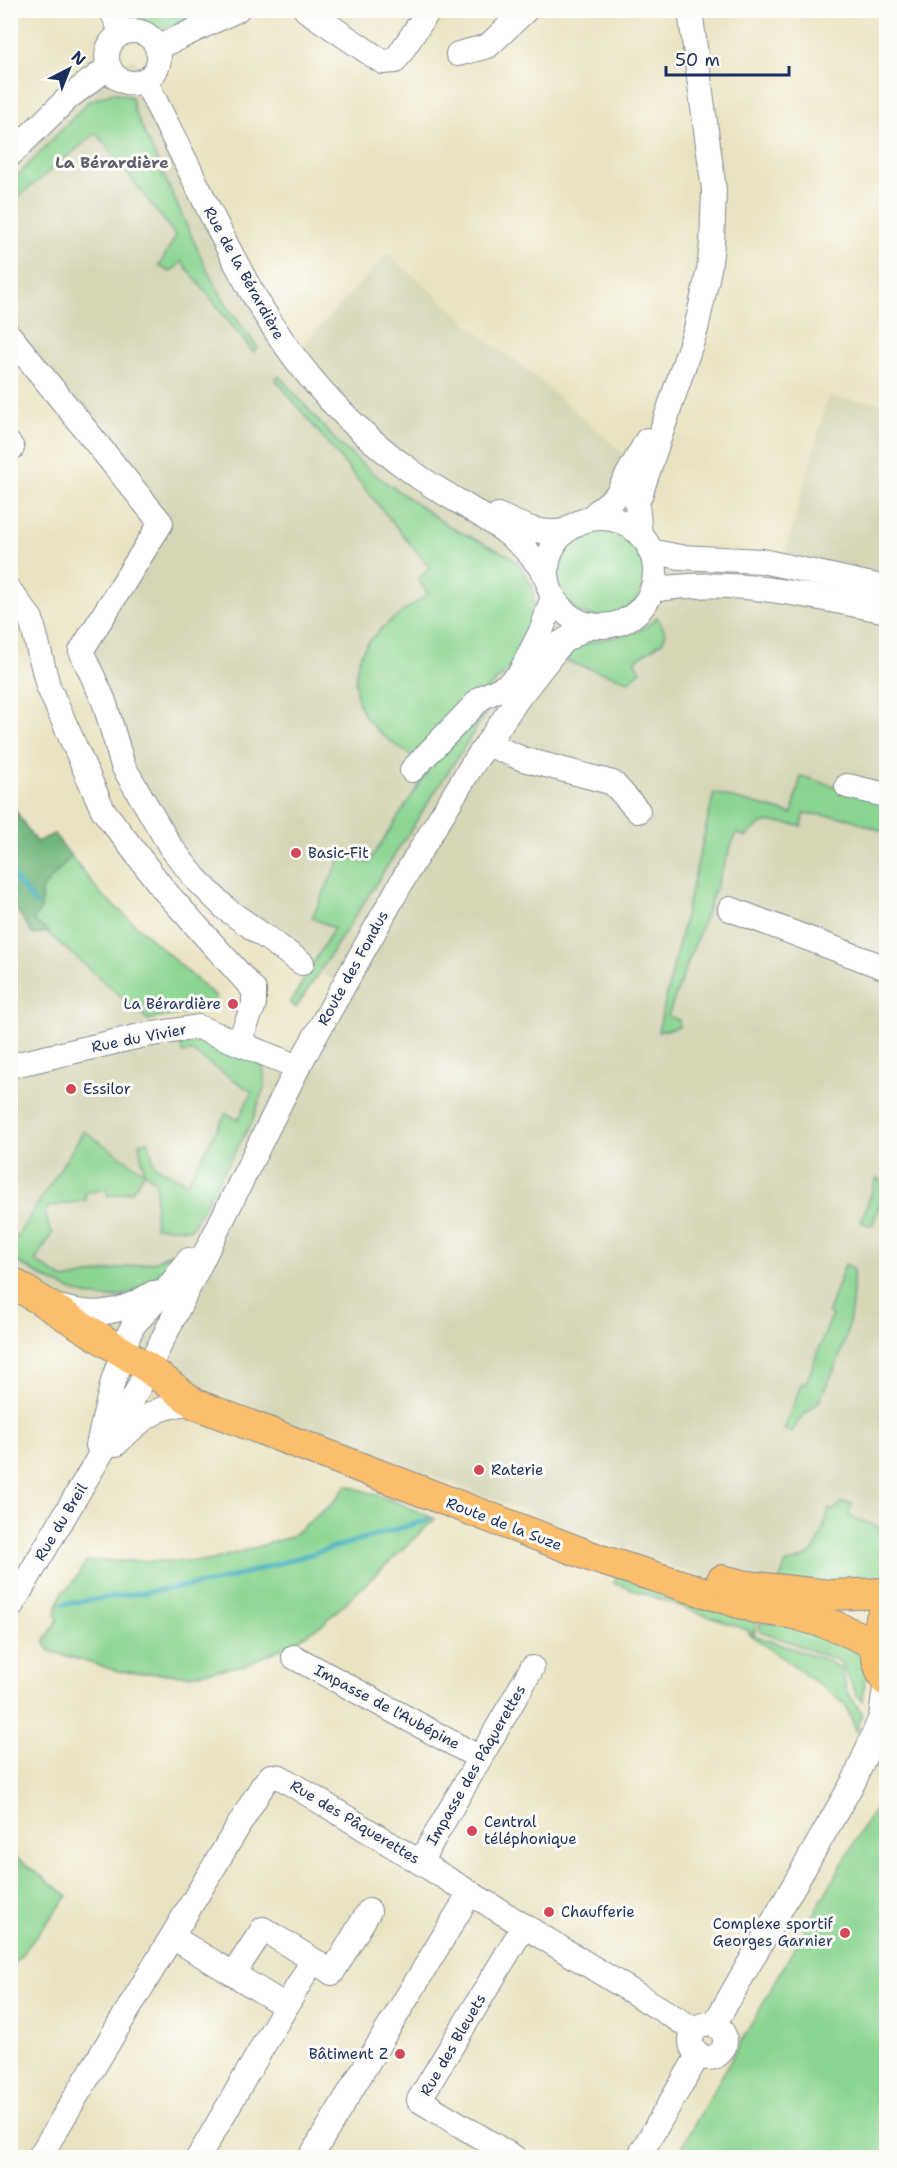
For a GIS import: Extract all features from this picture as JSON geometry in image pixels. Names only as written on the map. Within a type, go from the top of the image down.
[{"type":"main road","name":"Route de la Suze","points":[[10,1281],[120,1353],[148,1368],[678,1569],[747,1586],[797,1593],[857,1596],[886,1593]]},
{"type":"main road","name":"Route de la Suze","points":[[148,1368],[195,1404],[598,1559],[758,1609],[794,1614],[835,1626],[875,1644]]},
{"type":"main road","points":[[886,1609],[879,1624],[875,1644],[879,1665],[886,1680]]},
{"type":"street","points":[[111,10],[122,33]]},
{"type":"street","points":[[157,48],[237,10]]},
{"type":"street","points":[[306,10],[383,62],[389,63],[395,61],[429,10]]},
{"type":"street","points":[[458,54],[488,46],[526,10]]},
{"type":"street","points":[[678,382],[616,496],[589,519],[567,530],[550,553],[550,588],[572,617],[590,625],[607,626],[627,619],[643,606],[652,590],[655,570],[645,543],[637,504],[678,382],[704,299],[709,269],[714,207],[706,117],[690,10]]},
{"type":"street","points":[[139,32],[147,35],[157,48],[158,65],[145,80],[126,82],[113,74],[109,67],[107,51],[110,44],[122,33],[139,32]]},
{"type":"street","points":[[10,155],[69,97],[109,67]]},
{"type":"street","name":"Rue de la Bérardière","points":[[145,80],[238,269],[286,349],[330,401],[367,436],[433,486],[519,542],[538,561],[550,588]]},
{"type":"street","points":[[10,336],[160,523],[81,651],[104,701],[123,766],[170,846],[195,878],[226,909],[302,963]]},
{"type":"street","name":"Rue de la Bérardière","points":[[433,486],[526,527],[551,533],[567,530]]},
{"type":"street","points":[[589,519],[616,520],[645,543],[680,557],[762,561],[886,588]]},
{"type":"street","points":[[652,590],[681,586],[739,586],[779,590],[886,611]]},
{"type":"street","name":"Route des Fondus","points":[[148,1368],[298,1067],[409,869],[471,766],[520,674],[542,629],[550,588]]},
{"type":"street","points":[[10,591],[31,619],[48,686],[103,810],[164,890],[254,990],[254,1004],[239,1042]]},
{"type":"street","name":"Route des Fondus","points":[[471,766],[552,653],[562,642],[590,625]]},
{"type":"street","points":[[412,770],[481,698],[506,686],[520,674]]},
{"type":"street","points":[[487,744],[523,759],[613,783],[638,811]]},
{"type":"street","points":[[848,786],[886,795]]},
{"type":"street","points":[[730,909],[886,968]]},
{"type":"street","name":"Rue du Vivier","points":[[10,1066],[140,1036],[198,1027],[298,1067]]},
{"type":"street","name":"Route des Fondus","points":[[120,1353],[134,1324],[179,1274],[243,1174]]},
{"type":"street","name":"Route des Fondus","points":[[38,1300],[77,1312],[117,1312],[134,1305],[179,1274]]},
{"type":"street","name":"Rue du Breil","points":[[93,1467],[120,1353]]},
{"type":"street","name":"Rue du Breil","points":[[10,1608],[148,1368]]},
{"type":"street","name":"Rue du Breil","points":[[93,1467],[145,1417],[180,1403],[195,1404]]},
{"type":"street","name":"Impasse de l'Aubépine","points":[[294,1657],[480,1758]]},
{"type":"street","name":"Impasse des Pâquerettes","points":[[420,1862],[532,1668]]},
{"type":"street","points":[[638,2157],[699,2054],[692,2043],[705,2028],[855,1779],[881,1717],[886,1680]]},
{"type":"street","points":[[855,1779],[886,1742]]},
{"type":"street","name":"Rue des Pâquerettes","points":[[39,2157],[263,1785],[271,1776],[280,1777],[524,1926],[705,2028]]},
{"type":"street","points":[[310,2157],[470,1893]]},
{"type":"street","points":[[234,1973],[263,1929],[332,1973],[369,1911]]},
{"type":"street","name":"Rue des Bleuets","points":[[515,2157],[419,2100],[524,1926]]},
{"type":"street","points":[[172,1937],[286,2006]]},
{"type":"street","points":[[198,2157],[313,1960]]},
{"type":"shaded area","points":[[135,59],[224,241],[292,357],[388,253],[490,343],[518,362],[622,452],[645,464],[626,502],[622,522],[629,526],[654,561],[655,570],[722,572],[778,579],[828,397],[886,403],[886,1582],[715,1579],[678,1569],[148,1368],[11,1281],[10,901],[33,935],[49,932],[166,1036],[298,1067],[343,986],[302,963],[170,846],[81,651],[160,523],[11,342],[10,156],[111,69]]},
{"type":"green space","points":[[133,11],[197,11],[198,15],[164,28],[149,25]]},
{"type":"green space","points":[[113,92],[132,97],[134,110],[208,272],[228,307],[258,348],[253,352],[182,262],[170,272],[159,266],[176,236],[96,133],[11,203],[11,183],[88,102]]},
{"type":"green space","points":[[279,376],[338,443],[374,474],[450,527],[508,555],[518,563],[533,587],[534,612],[512,666],[415,758],[391,742],[371,724],[358,703],[356,674],[361,654],[373,637],[428,594],[418,579],[430,568],[275,379]]},
{"type":"green space","points":[[601,529],[618,532],[632,542],[642,556],[645,573],[642,590],[632,604],[618,614],[601,617],[584,614],[570,604],[560,590],[557,573],[560,556],[570,542],[584,532]]},
{"type":"green space","points":[[657,617],[666,633],[662,642],[634,661],[641,671],[629,681],[565,661],[574,650],[585,644],[632,633],[645,627]]},
{"type":"green space","points":[[493,702],[296,1008],[290,1003],[334,928],[312,918],[343,852],[360,862],[369,862],[430,768]]},
{"type":"green space","points":[[801,776],[886,802],[886,833],[848,818],[804,813],[802,826],[771,822],[759,826],[746,837],[736,833],[668,1016],[679,1020],[679,1027],[658,1032],[714,793],[792,814]]},
{"type":"green space","points":[[10,802],[36,842],[54,834],[71,856],[41,890],[41,909],[33,920],[49,932],[33,935],[11,901]]},
{"type":"green space","points":[[71,856],[100,893],[216,997],[213,1008],[148,1020],[33,920],[41,909],[41,890]]},
{"type":"green space","points":[[197,1037],[249,1056],[263,1067],[265,1085],[252,1122],[191,1229],[155,1227],[156,1183],[145,1172],[132,1191],[108,1196],[106,1189],[85,1193],[86,1200],[48,1207],[45,1212],[49,1228],[53,1232],[35,1261],[65,1280],[156,1261],[179,1249],[159,1273],[139,1289],[120,1296],[100,1297],[79,1293],[58,1284],[11,1258],[11,1246],[84,1131],[144,1172],[139,1143],[148,1141],[155,1166],[187,1183],[226,1113],[238,1120],[252,1092],[192,1052],[183,1053],[179,1039]]},
{"type":"green space","points":[[877,1178],[885,1184],[885,1189],[872,1226],[861,1222]]},
{"type":"green space","points":[[845,1264],[853,1268],[853,1299],[840,1356],[819,1401],[801,1418],[792,1432],[784,1430],[802,1382],[806,1383],[832,1315],[828,1312]]},
{"type":"green space","points":[[347,1485],[399,1503],[435,1519],[323,1624],[295,1642],[245,1665],[189,1675],[121,1672],[50,1651],[44,1642],[58,1620],[55,1614],[62,1592],[69,1588],[87,1561],[209,1561],[290,1537],[333,1503]]},
{"type":"green space","points":[[841,1503],[852,1503],[849,1516],[886,1530],[886,1582],[779,1582],[786,1563],[797,1561],[812,1552],[820,1538],[829,1509],[834,1510]]},
{"type":"green space","points":[[619,1566],[758,1609],[755,1633],[614,1583]]},
{"type":"green space","points":[[759,1623],[792,1624],[856,1649],[866,1667],[863,1701],[855,1692],[846,1670],[839,1661],[760,1631]]},
{"type":"green space","points":[[748,1633],[826,1660],[842,1669],[847,1692],[862,1713],[857,1732],[845,1704]]},
{"type":"green space","name":"Complexe sportif Georges Garnier","points":[[886,1791],[886,2157],[676,2157],[859,1834]]},
{"type":"green space","points":[[10,1853],[68,1896],[11,1968],[10,1968]]},
{"type":"waterway","points":[[10,873],[36,904]]},
{"type":"waterway","points":[[64,1604],[215,1582],[428,1520]]},
{"type":"place","name":"Basic-Fit","points":[[296,853]]},
{"type":"place","name":"La Bérardière","points":[[233,1004]]},
{"type":"place","name":"Essilor","points":[[71,1089]]},
{"type":"place","name":"Raterie","points":[[479,1470]]},
{"type":"place","name":"Central téléphonique","points":[[472,1831]]},
{"type":"place","name":"Chaufferie","points":[[549,1912]]},
{"type":"place","name":"Complexe sportif Georges Garnier","points":[[845,1933]]},
{"type":"place","name":"Bâtiment Z","points":[[400,2054]]},
{"type":"district","name":"La Bérardière","points":[[112,162]]}]
